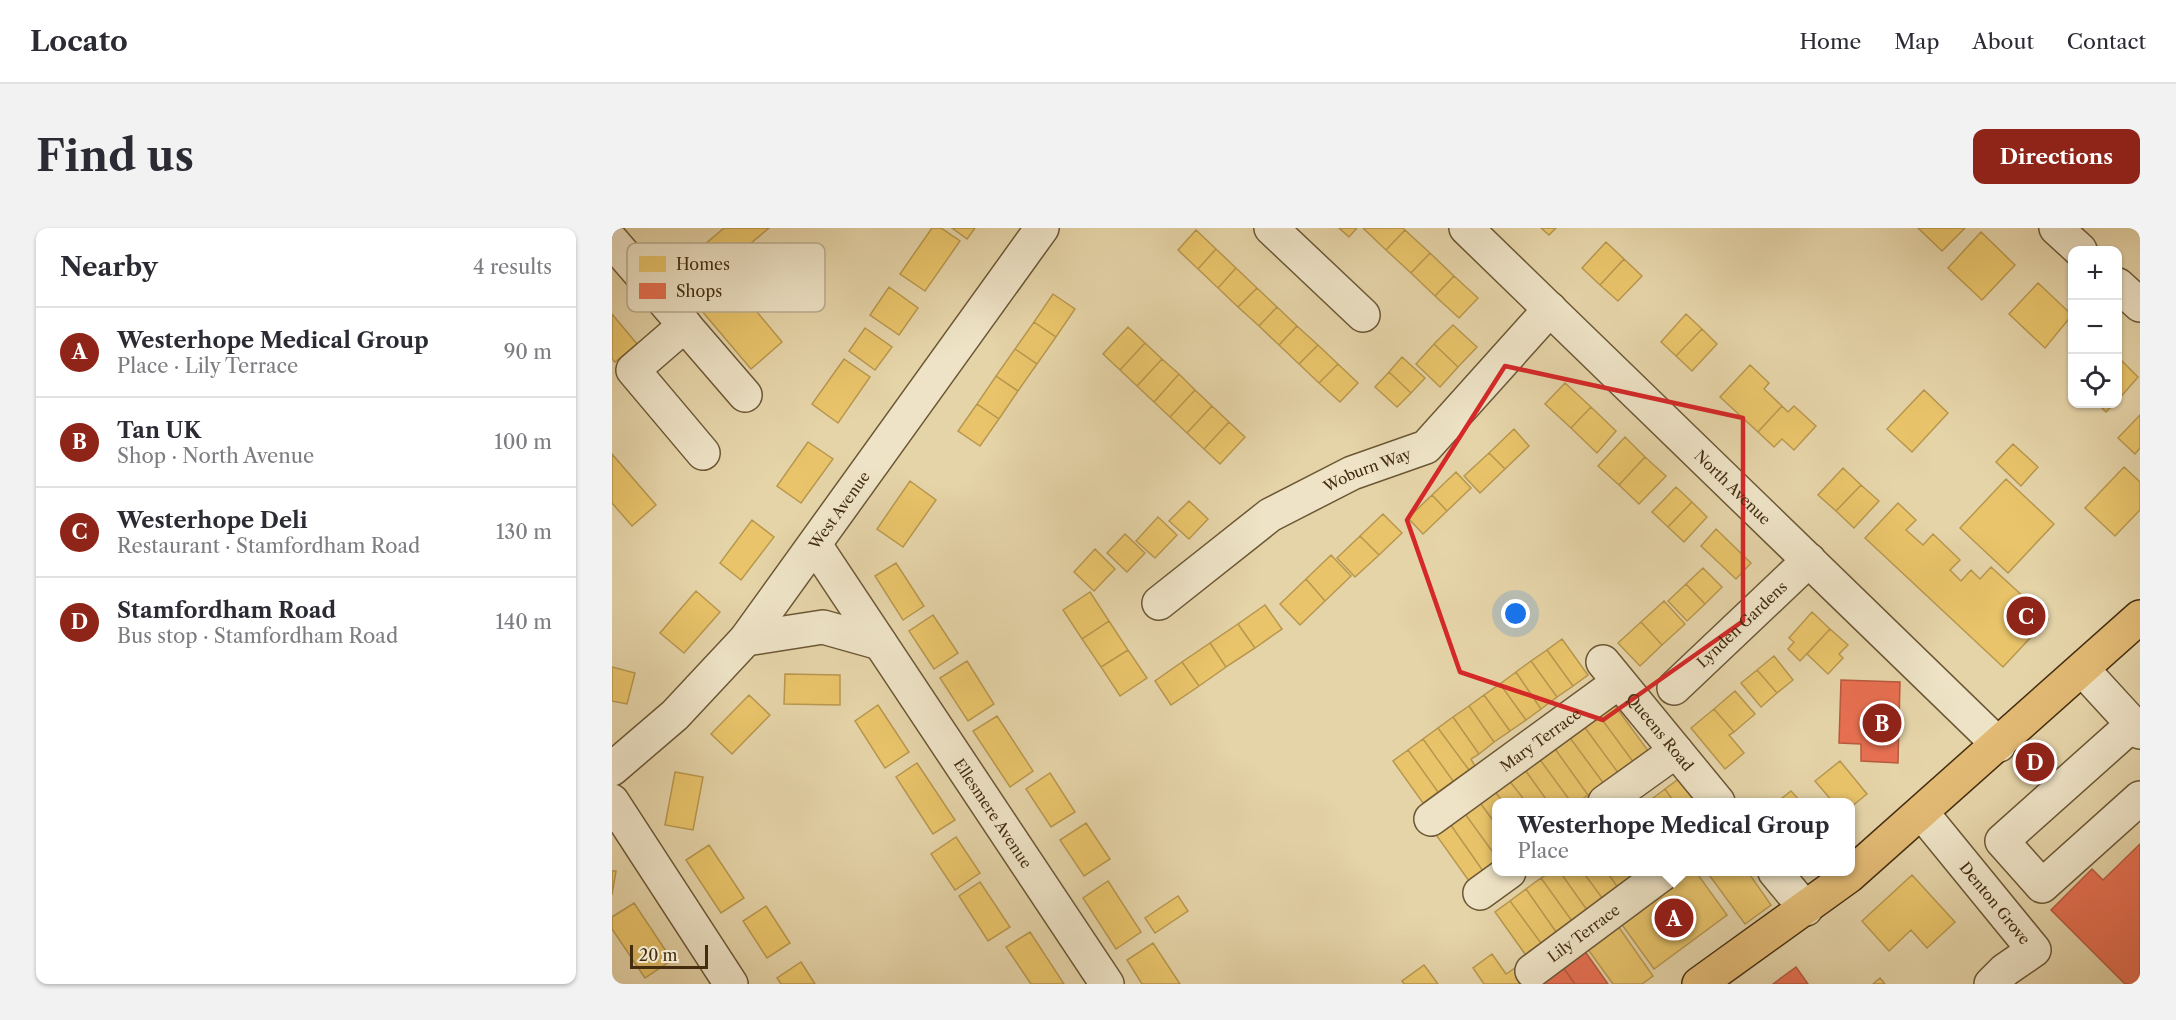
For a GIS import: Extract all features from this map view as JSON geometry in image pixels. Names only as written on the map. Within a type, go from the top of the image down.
[{"type":"main road","points":[[1727,984],[1800,932],[1926,818],[2089,677],[2140,617]]},
{"type":"main road","points":[[1855,872],[1926,818],[1999,745],[2089,677],[2140,646]]},
{"type":"main road","points":[[1699,984],[1850,876]]},
{"type":"street","points":[[627,228],[612,241],[627,258]]},
{"type":"street","name":"West Avenue","points":[[612,769],[675,715],[746,639],[1042,228]]},
{"type":"street","points":[[1271,228],[1363,315]]},
{"type":"street","name":"North Avenue","points":[[1466,228],[1999,745]]},
{"type":"street","points":[[2056,228],[2076,246]]},
{"type":"street","points":[[2122,289],[2140,305]]},
{"type":"street","name":"Woburn Way","points":[[1158,603],[1270,515],[1352,473],[1426,447],[1550,309]]},
{"type":"street","points":[[674,312],[745,395]]},
{"type":"street","points":[[685,325],[633,370],[703,453]]},
{"type":"street","name":"Ellesmere Avenue","points":[[815,545],[1107,984]]},
{"type":"street","name":"Lynden Gardens","points":[[1674,688],[1809,560]]},
{"type":"street","points":[[746,639],[823,627],[880,643]]},
{"type":"street","name":"Queens Road","points":[[1611,672],[1715,798]]},
{"type":"street","name":"Mary Terrace","points":[[1431,819],[1611,672]]},
{"type":"street","points":[[2089,677],[2136,728],[2002,841],[2042,886],[2140,798]]},
{"type":"street","points":[[1611,798],[1676,751]]},
{"type":"street","points":[[612,801],[731,984]]},
{"type":"street","name":"Denton Grove","points":[[1926,818],[2034,950],[2005,970],[1992,984]]},
{"type":"street","points":[[1480,893],[1503,876]]},
{"type":"street","name":"Lily Terrace","points":[[1532,971],[1660,876]]},
{"type":"street","points":[[1778,876],[1806,909]]},
{"type":"highlighted area","points":[[1505,366],[1743,418],[1743,621],[1603,720],[1460,672],[1407,520]]},
{"type":"building: Homes","points":[[724,228],[769,228],[751,243],[706,243]]},
{"type":"building: Homes","points":[[932,228],[941,228],[960,241],[925,291],[900,274]]},
{"type":"building: Homes","points":[[952,228],[975,228],[967,239]]},
{"type":"building: Homes","points":[[1339,228],[1357,228],[1349,237]]},
{"type":"building: Homes","points":[[1363,228],[1403,228],[1405,230],[1386,250]]},
{"type":"building: Homes","points":[[1541,228],[1556,228],[1549,235]]},
{"type":"building: Homes","points":[[1918,228],[1965,228],[1942,251]]},
{"type":"building: Homes","points":[[1196,230],[1216,249],[1198,269],[1178,250]]},
{"type":"building: Homes","points":[[1405,230],[1430,253],[1411,273],[1386,250]]},
{"type":"building: Homes","points":[[1981,232],[2015,265],[1982,300],[1948,268]]},
{"type":"building: Homes","points":[[1606,242],[1624,259],[1600,285],[1582,268]]},
{"type":"building: Homes","points":[[1216,249],[1236,268],[1218,288],[1198,269]]},
{"type":"building: Homes","points":[[1430,253],[1454,276],[1435,296],[1411,273]]},
{"type":"building: Homes","points":[[1624,259],[1642,276],[1618,301],[1600,285]]},
{"type":"building: Homes","points":[[1236,268],[1257,288],[1238,307],[1218,288]]},
{"type":"building: Homes","points":[[1454,276],[1478,298],[1459,318],[1435,296]]},
{"type":"building: Homes","points":[[2038,283],[2068,311],[2068,320],[2045,348],[2009,314]]},
{"type":"building: Homes","points":[[889,287],[918,308],[899,335],[870,315]]},
{"type":"building: Homes","points":[[1257,288],[1277,307],[1259,326],[1238,307]]},
{"type":"building: Homes","points":[[1053,294],[1075,309],[1056,337],[1034,322]]},
{"type":"building: Homes","points":[[1277,307],[1297,326],[1279,345],[1259,326]]},
{"type":"building: Homes","points":[[703,312],[757,312],[782,342],[751,369]]},
{"type":"building: Homes","points":[[612,314],[637,344],[615,362],[612,359]]},
{"type":"building: Homes","points":[[1686,314],[1702,329],[1676,356],[1661,342]]},
{"type":"building: Homes","points":[[1034,322],[1056,337],[1037,364],[1015,349]]},
{"type":"building: Homes","points":[[1453,325],[1477,347],[1458,367],[1434,344]]},
{"type":"building: Homes","points":[[1297,326],[1318,345],[1299,364],[1279,345]]},
{"type":"building: Homes","points":[[1128,327],[1145,343],[1120,370],[1103,354]]},
{"type":"building: Homes","points":[[865,328],[892,347],[875,370],[849,351]]},
{"type":"building: Homes","points":[[1702,329],[1717,344],[1692,371],[1676,356]]},
{"type":"building: Homes","points":[[1145,343],[1162,359],[1137,386],[1120,370]]},
{"type":"building: Homes","points":[[1434,344],[1458,367],[1440,387],[1416,364]]},
{"type":"building: Homes","points":[[1318,345],[1338,364],[1319,383],[1299,364]]},
{"type":"building: Homes","points":[[1015,349],[1037,364],[1018,391],[996,376]]},
{"type":"building: Homes","points":[[1402,357],[1425,378],[1411,393],[1389,372]]},
{"type":"building: Homes","points":[[844,359],[870,377],[838,423],[812,404]]},
{"type":"building: Homes","points":[[1162,359],[1179,374],[1154,402],[1137,386]]},
{"type":"building: Homes","points":[[2122,361],[2138,377],[2122,395]]},
{"type":"building: Homes","points":[[1338,364],[1358,383],[1340,402],[1319,383]]},
{"type":"building: Homes","points":[[1750,365],[1769,383],[1764,389],[1782,406],[1758,432],[1720,397]]},
{"type":"building: Homes","points":[[1389,372],[1411,393],[1397,407],[1375,387]]},
{"type":"building: Homes","points":[[1179,374],[1195,390],[1170,417],[1154,402]]},
{"type":"building: Homes","points":[[996,376],[1018,391],[999,419],[977,404]]},
{"type":"building: Homes","points":[[1565,383],[1591,407],[1571,428],[1545,404]]},
{"type":"building: Homes","points":[[1195,390],[1212,406],[1187,433],[1170,417]]},
{"type":"building: Homes","points":[[1924,390],[1948,413],[1912,452],[1887,429]]},
{"type":"building: Homes","points":[[977,404],[999,419],[980,446],[958,431]]},
{"type":"building: Homes","points":[[1212,406],[1229,422],[1204,449],[1187,433]]},
{"type":"building: Homes","points":[[1782,406],[1788,412],[1794,406],[1816,426],[1794,450],[1782,439],[1774,447],[1758,432]]},
{"type":"building: Homes","points":[[1591,407],[1616,431],[1597,453],[1571,428]]},
{"type":"building: Homes","points":[[2140,415],[2140,448],[2135,454],[2118,438]]},
{"type":"building: Homes","points":[[1229,422],[1245,437],[1220,464],[1204,449]]},
{"type":"building: Homes","points":[[1514,429],[1529,446],[1505,469],[1489,453]]},
{"type":"building: Homes","points":[[1625,437],[1645,457],[1619,485],[1598,466]]},
{"type":"building: Homes","points":[[808,442],[833,459],[801,503],[777,486]]},
{"type":"building: Homes","points":[[2013,444],[2038,467],[2021,486],[1996,462]]},
{"type":"building: Homes","points":[[1489,453],[1505,469],[1480,493],[1464,476]]},
{"type":"building: Homes","points":[[612,454],[656,505],[632,526],[612,503]]},
{"type":"building: Homes","points":[[1645,457],[1666,476],[1639,504],[1619,485]]},
{"type":"building: Homes","points":[[2124,467],[2140,482],[2140,510],[2115,536],[2085,508]]},
{"type":"building: Homes","points":[[1843,468],[1861,485],[1836,511],[1818,495]]},
{"type":"building: Homes","points":[[1456,472],[1471,488],[1447,511],[1432,495]]},
{"type":"building: Homes","points":[[2006,479],[2054,524],[2008,573],[1960,528]]},
{"type":"building: Homes","points":[[910,481],[936,500],[903,547],[877,529]]},
{"type":"building: Homes","points":[[1861,485],[1879,501],[1854,528],[1836,511]]},
{"type":"building: Homes","points":[[1676,487],[1692,502],[1668,527],[1652,512]]},
{"type":"building: Homes","points":[[1432,495],[1447,511],[1423,534],[1408,518]]},
{"type":"building: Homes","points":[[1189,501],[1208,519],[1189,539],[1169,521]]},
{"type":"building: Homes","points":[[1692,502],[1707,517],[1684,542],[1668,527]]},
{"type":"building: Homes","points":[[1898,503],[1916,520],[1906,530],[1923,545],[1933,534],[1960,560],[1950,570],[1961,581],[1971,570],[1980,579],[1991,567],[2048,619],[2003,667],[1865,538]]},
{"type":"building: Homes","points":[[1383,514],[1402,533],[1379,555],[1360,536]]},
{"type":"building: Homes","points":[[1158,517],[1177,535],[1155,558],[1136,541]]},
{"type":"building: Homes","points":[[752,520],[774,537],[741,580],[720,563]]},
{"type":"building: Homes","points":[[1716,529],[1751,563],[1736,579],[1701,546]]},
{"type":"building: Homes","points":[[1125,534],[1145,553],[1127,572],[1107,553]]},
{"type":"building: Homes","points":[[1360,536],[1379,555],[1355,577],[1337,558]]},
{"type":"building: Homes","points":[[1095,549],[1115,569],[1094,591],[1074,572]]},
{"type":"building: Homes","points":[[1331,555],[1351,576],[1325,601],[1306,579]]},
{"type":"building: Homes","points":[[896,563],[924,606],[903,620],[875,576]]},
{"type":"building: Homes","points":[[1703,568],[1722,587],[1705,604],[1686,584]]},
{"type":"building: Homes","points":[[1306,579],[1325,601],[1300,625],[1280,604]]},
{"type":"building: Homes","points":[[1686,584],[1705,604],[1687,621],[1668,601]]},
{"type":"building: Homes","points":[[696,591],[720,612],[684,653],[660,633]]},
{"type":"building: Homes","points":[[1090,592],[1109,621],[1082,639],[1063,610]]},
{"type":"building: Homes","points":[[1664,601],[1685,624],[1662,645],[1641,622]]},
{"type":"building: Homes","points":[[1265,605],[1282,629],[1255,648],[1238,624]]},
{"type":"building: Homes","points":[[1812,612],[1830,629],[1800,661],[1788,649],[1794,642],[1789,638]]},
{"type":"building: Homes","points":[[933,615],[958,653],[934,669],[909,631]]},
{"type":"building: Homes","points":[[1109,621],[1128,650],[1101,667],[1082,639]]},
{"type":"building: Homes","points":[[1641,622],[1662,645],[1640,666],[1618,643]]},
{"type":"building: Homes","points":[[1238,624],[1255,648],[1226,667],[1210,643]]},
{"type":"building: Homes","points":[[1830,629],[1848,645],[1839,654],[1843,658],[1828,674],[1807,654]]},
{"type":"building: Homes","points":[[1562,639],[1588,675],[1573,686],[1547,650]]},
{"type":"building: Homes","points":[[1210,643],[1226,667],[1199,686],[1182,662]]},
{"type":"building: Homes","points":[[1128,650],[1147,678],[1120,696],[1101,667]]},
{"type":"building: Homes","points":[[1547,650],[1573,686],[1557,697],[1531,661]]},
{"type":"building: Homes","points":[[1774,656],[1793,680],[1777,693],[1757,670]]},
{"type":"building: Homes","points":[[967,661],[994,704],[968,721],[940,678]]},
{"type":"building: Homes","points":[[1531,661],[1557,697],[1541,709],[1516,672]]},
{"type":"building: Homes","points":[[1182,662],[1199,686],[1171,705],[1155,681]]},
{"type":"building: Homes","points":[[612,667],[635,673],[627,704],[612,701]]},
{"type":"building: Homes","points":[[1757,670],[1777,693],[1761,707],[1741,683]]},
{"type":"building: Homes","points":[[1516,672],[1541,709],[1526,720],[1500,684]]},
{"type":"building: Homes","points":[[785,674],[840,675],[840,705],[784,704]]},
{"type":"building: Homes","points":[[1500,684],[1526,720],[1510,731],[1484,695]]},
{"type":"building: Homes","points":[[1735,691],[1755,714],[1734,732],[1714,709]]},
{"type":"building: Homes","points":[[749,695],[770,715],[732,754],[711,734]]},
{"type":"building: Homes","points":[[1484,695],[1510,731],[1494,742],[1469,706]]},
{"type":"building: Homes","points":[[1613,703],[1649,752],[1634,763],[1598,714]]},
{"type":"building: Homes","points":[[878,705],[909,752],[885,768],[855,721]]},
{"type":"building: Homes","points":[[1469,706],[1494,742],[1479,754],[1453,717]]},
{"type":"building: Homes","points":[[1714,709],[1734,732],[1729,735],[1744,753],[1725,769],[1691,728]]},
{"type":"building: Homes","points":[[1598,714],[1634,763],[1619,774],[1583,725]]},
{"type":"building: Homes","points":[[997,716],[1033,771],[1010,787],[973,731]]},
{"type":"building: Homes","points":[[1453,717],[1479,754],[1471,759],[1475,766],[1469,770],[1438,728]]},
{"type":"building: Homes","points":[[1583,725],[1619,774],[1604,784],[1568,735]]},
{"type":"building: Homes","points":[[1438,728],[1469,770],[1453,781],[1423,739]]},
{"type":"building: Homes","points":[[1568,735],[1604,784],[1588,795],[1553,746]]},
{"type":"building: Homes","points":[[1423,739],[1453,781],[1438,792],[1408,750]]},
{"type":"building: Homes","points":[[1553,746],[1588,795],[1584,798],[1568,798],[1538,757]]},
{"type":"building: Homes","points":[[1408,750],[1438,792],[1423,803],[1393,761]]},
{"type":"building: Homes","points":[[1538,757],[1568,798],[1545,798],[1523,767]]},
{"type":"building: Homes","points":[[1840,761],[1867,794],[1855,804],[1855,798],[1830,798],[1815,781]]},
{"type":"building: Homes","points":[[917,763],[955,820],[933,834],[896,777]]},
{"type":"building: Homes","points":[[1523,767],[1545,798],[1523,798],[1508,779]]},
{"type":"building: Homes","points":[[675,772],[703,777],[693,830],[665,825]]},
{"type":"building: Homes","points":[[1050,773],[1075,812],[1051,827],[1026,789]]},
{"type":"building: Homes","points":[[1680,778],[1695,798],[1671,798],[1665,789]]},
{"type":"building: Homes","points":[[1508,779],[1523,798],[1500,798],[1493,789]]},
{"type":"building: Homes","points":[[1493,789],[1500,798],[1492,798],[1492,819],[1478,800]]},
{"type":"building: Homes","points":[[1665,789],[1671,798],[1653,798]]},
{"type":"building: Homes","points":[[1791,791],[1797,798],[1782,798]]},
{"type":"building: Homes","points":[[1478,800],[1492,819],[1492,851],[1463,811]]},
{"type":"building: Homes","points":[[1463,811],[1492,851],[1492,865],[1483,871],[1448,821]]},
{"type":"building: Homes","points":[[1448,821],[1483,871],[1469,881],[1434,832]]},
{"type":"building: Homes","points":[[1086,823],[1110,859],[1084,876],[1060,840]]},
{"type":"building: Homes","points":[[956,837],[980,873],[955,890],[931,854]]},
{"type":"building: Homes","points":[[709,845],[744,898],[721,913],[686,860]]},
{"type":"building: Homes","points":[[612,871],[616,871],[612,895]]},
{"type":"building: Homes","points":[[1912,875],[1955,922],[1927,948],[1911,930],[1889,951],[1862,921]]},
{"type":"building: Homes","points":[[1563,876],[1592,917],[1577,928],[1541,878]]},
{"type":"building: Homes","points":[[1563,876],[1586,876],[1608,906],[1592,917]]},
{"type":"building: Homes","points":[[1586,876],[1610,876],[1623,895],[1608,906]]},
{"type":"building: Homes","points":[[1610,876],[1633,876],[1638,883],[1623,895]]},
{"type":"building: Homes","points":[[1684,876],[1699,876],[1727,915],[1654,969],[1620,922]]},
{"type":"building: Homes","points":[[1710,876],[1751,876],[1771,905],[1745,924]]},
{"type":"building: Homes","points":[[1541,878],[1577,928],[1561,939],[1526,889]]},
{"type":"building: Homes","points":[[1108,881],[1141,932],[1116,949],[1083,898]]},
{"type":"building: Homes","points":[[980,882],[1010,927],[988,941],[959,896]]},
{"type":"building: Homes","points":[[1526,889],[1561,939],[1546,950],[1510,901]]},
{"type":"building: Homes","points":[[1178,896],[1188,911],[1155,933],[1145,918]]},
{"type":"building: Homes","points":[[1510,901],[1546,950],[1530,961],[1495,912]]},
{"type":"building: Homes","points":[[634,903],[672,960],[645,978],[612,929],[612,917]]},
{"type":"building: Homes","points":[[766,906],[790,943],[767,958],[743,921]]},
{"type":"building: Homes","points":[[1618,926],[1653,976],[1642,984],[1613,984],[1587,948]]},
{"type":"building: Homes","points":[[1030,932],[1064,984],[1031,984],[1006,947]]},
{"type":"building: Homes","points":[[1153,943],[1180,984],[1142,984],[1127,960]]},
{"type":"building: Homes","points":[[1492,954],[1506,974],[1515,968],[1527,984],[1484,984],[1473,968]]},
{"type":"building: Homes","points":[[801,962],[815,984],[781,984],[777,978]]},
{"type":"building: Homes","points":[[1424,965],[1438,984],[1404,984],[1402,981]]},
{"type":"building: Homes","points":[[1880,978],[1885,984],[1873,984]]},
{"type":"building: Shops","points":[[1841,680],[1900,682],[1898,763],[1861,761],[1861,744],[1839,743]]},
{"type":"building: Shops","points":[[2140,844],[2140,984],[2125,984],[2051,910],[2092,869],[2103,880]]},
{"type":"building: Shops","points":[[1584,950],[1608,984],[1575,984],[1562,966]]},
{"type":"building: Shops","points":[[1562,966],[1575,984],[1542,984]]},
{"type":"building: Shops","points":[[1796,967],[1808,984],[1773,984]]},
{"type":"place","name":"Westerhope Deli","points":[[2026,616]]},
{"type":"place","name":"Tan UK","points":[[1882,723]]},
{"type":"place","name":"Stamfordham Road","points":[[2035,762]]},
{"type":"place","name":"Westerhope Medical Group","points":[[1674,918]]}]
